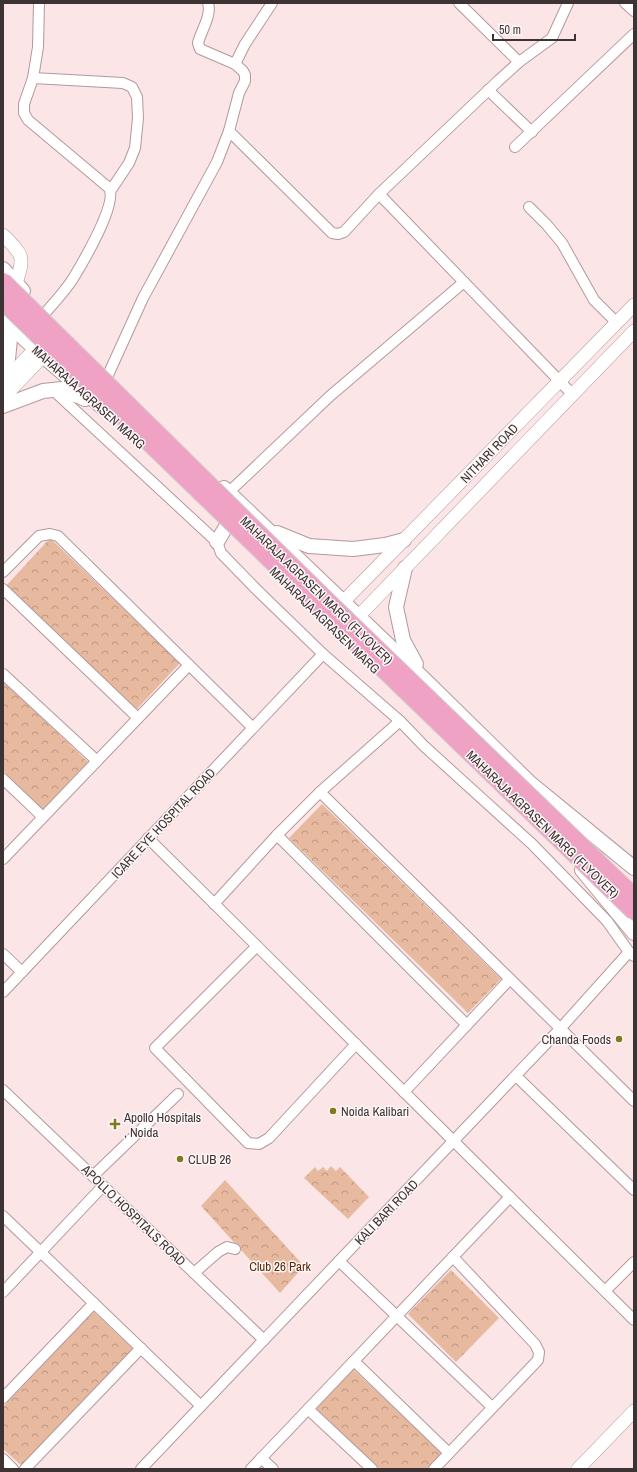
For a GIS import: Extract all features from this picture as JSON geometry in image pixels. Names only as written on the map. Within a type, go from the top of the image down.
[{"type":"main road","name":"MAHARAJA AGRASEN MARG","points":[[3,269],[10,282],[45,313],[228,492],[424,678],[530,783],[634,868]]},
{"type":"main road","name":"MAHARAJA AGRASEN MARG (FLYOVER)","points":[[10,282],[329,602],[634,896]]},
{"type":"main road","name":"MAHARAJA AGRASEN MARG (FLYOVER)","points":[[3,302],[634,912]]},
{"type":"main road","name":"MAHARAJA AGRASEN MARG","points":[[3,319],[39,353],[99,404],[564,849],[634,933]]},
{"type":"main road","points":[[3,323],[10,339],[8,359],[3,370]]},
{"type":"main road","points":[[3,406],[43,391],[62,389],[99,404]]},
{"type":"main road","points":[[217,542],[227,525]]},
{"type":"main road","points":[[270,531],[309,546],[353,549],[385,545],[404,540]]},
{"type":"main road","points":[[405,568],[396,607],[403,640],[424,678]]},
{"type":"main road","points":[[580,868],[580,850],[586,842],[601,841]]},
{"type":"street","points":[[39,3],[38,47],[33,78],[24,104],[24,113],[28,120],[111,190]]},
{"type":"street","points":[[108,375],[143,298],[217,162],[229,131],[238,97],[245,81],[243,71],[235,64],[200,49],[198,43],[208,14],[208,3]]},
{"type":"street","points":[[235,64],[245,44],[272,3]]},
{"type":"street","points":[[459,3],[519,62]]},
{"type":"street","points":[[229,131],[332,233],[338,234],[344,232],[379,194],[488,90],[519,62],[552,38],[568,3]]},
{"type":"street","points":[[625,3],[634,11]]},
{"type":"street","points":[[515,147],[634,34]]},
{"type":"street","points":[[33,78],[123,83],[132,87],[137,97],[138,118],[135,148],[129,163],[111,190],[112,198],[106,216],[92,245],[74,277],[45,313]]},
{"type":"street","points":[[488,90],[532,132]]},
{"type":"street","points":[[379,194],[573,395]]},
{"type":"street","points":[[529,207],[562,243],[594,300],[617,323]]},
{"type":"street","points":[[3,236],[18,250],[22,258],[22,266],[10,282]]},
{"type":"street","points":[[228,492],[330,396],[464,282]]},
{"type":"street","name":"NITHARI ROAD","points":[[323,619],[344,601],[634,305]]},
{"type":"street","points":[[340,635],[634,332]]},
{"type":"street","points":[[3,383],[39,353]]},
{"type":"street","points":[[3,398],[39,353]]},
{"type":"street","points":[[53,390],[217,542],[221,553],[323,654],[400,721],[424,746],[532,844],[607,921],[632,954]]},
{"type":"street","points":[[3,572],[39,536],[50,534],[58,536],[252,727]]},
{"type":"street","points":[[3,589],[138,718]]},
{"type":"street","name":"ICARE EYE HOSPITAL ROAD","points":[[3,992],[252,727],[323,654]]},
{"type":"street","points":[[3,858],[189,665]]},
{"type":"street","points":[[4,676],[97,761]]},
{"type":"street","points":[[214,904],[277,835],[320,792],[400,721]]},
{"type":"street","points":[[3,779],[43,817]]},
{"type":"street","points":[[320,792],[634,1102]]},
{"type":"street","points":[[277,835],[467,1025]]},
{"type":"street","points":[[148,838],[634,1320]]},
{"type":"street","points":[[257,946],[155,1048],[248,1143],[259,1144],[269,1138],[356,1044]]},
{"type":"street","points":[[3,954],[22,972]]},
{"type":"street","name":"KALI BARI ROAD","points":[[141,1469],[632,954]]},
{"type":"street","points":[[404,1092],[510,979]]},
{"type":"street","points":[[516,1076],[634,1190]]},
{"type":"street","name":"APOLLO HOSPITALS ROAD","points":[[3,1090],[264,1340]]},
{"type":"street","points":[[93,1176],[178,1094]]},
{"type":"street","points":[[3,1292],[103,1186]]},
{"type":"street","points":[[251,1469],[510,1197]]},
{"type":"street","points":[[3,1216],[201,1406]]},
{"type":"street","points":[[194,1273],[218,1252],[227,1247],[235,1249]]},
{"type":"street","points":[[434,1469],[538,1360],[539,1352],[535,1344],[453,1258]]},
{"type":"street","points":[[339,1261],[492,1407]]},
{"type":"street","points":[[605,1291],[634,1262]]},
{"type":"street","points":[[3,1398],[94,1303]]},
{"type":"street","points":[[25,1469],[141,1348]]},
{"type":"street","points":[[354,1361],[449,1453]]},
{"type":"street","points":[[308,1409],[372,1469]]},
{"type":"street","points":[[578,1469],[634,1411]]},
{"type":"street","points":[[261,1458],[273,1469]]},
{"type":"street","points":[[3,1460],[13,1469]]},
{"type":"green space","points":[[50,538],[180,663],[136,710],[6,586]]},
{"type":"green space","points":[[5,683],[88,762],[43,810],[3,771],[3,685]]},
{"type":"green space","points":[[322,804],[501,979],[468,1013],[289,838]]},
{"type":"green space","points":[[331,1166],[336,1171],[340,1167],[369,1197],[348,1219],[304,1178],[315,1167],[318,1171],[323,1167],[327,1171]]},
{"type":"green space","name":"Club 26 Park","points":[[225,1180],[304,1266],[280,1293],[201,1206]]},
{"type":"green space","points":[[451,1270],[499,1318],[456,1362],[408,1314]]},
{"type":"green space","points":[[93,1311],[133,1349],[22,1466],[3,1449],[3,1407]]},
{"type":"green space","points":[[353,1369],[442,1453],[427,1469],[379,1469],[316,1409]]},
{"type":"place","name":"Chanda Foods","points":[[619,1039]]},
{"type":"place","name":"Noida Kalibari","points":[[333,1111]]},
{"type":"place","name":"Apollo Hospitals , Noida","points":[[115,1124]]},
{"type":"place","name":"CLUB 26","points":[[180,1159]]}]
